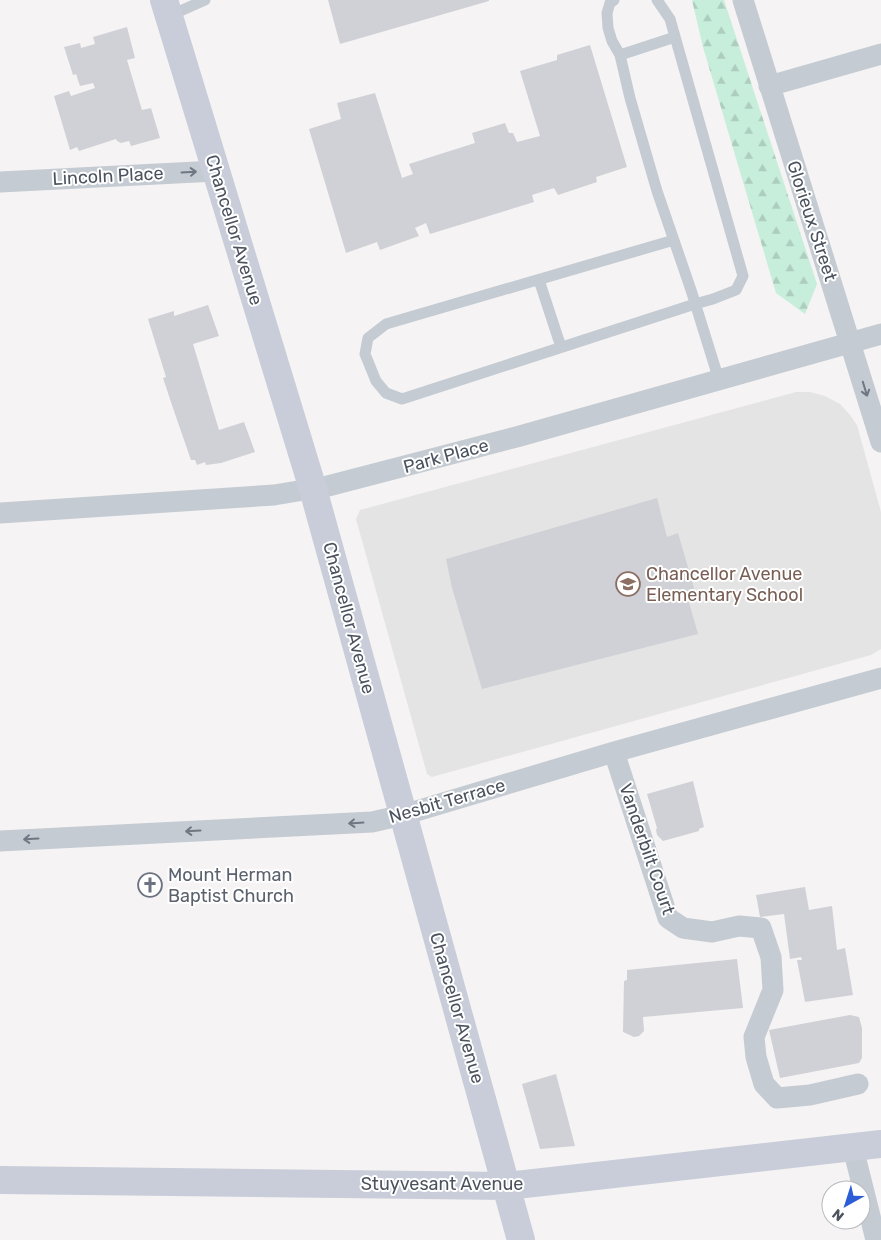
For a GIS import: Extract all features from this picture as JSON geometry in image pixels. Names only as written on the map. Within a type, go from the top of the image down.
[{"type":"main road","name":"Chancellor Avenue","points":[[167,8],[313,489],[521,1240]]},
{"type":"main road","name":"Stuyvesant Avenue","points":[[0,1180],[507,1186],[881,1144]]},
{"type":"street","name":"Glorieux Street","points":[[743,0],[881,442]]},
{"type":"street","points":[[769,86],[881,54]]},
{"type":"street","name":"Lincoln Place","points":[[0,182],[216,171]]},
{"type":"street","name":"Park Place","points":[[0,512],[274,495],[313,489],[520,436],[881,334]]},
{"type":"street","name":"Nesbit Terrace","points":[[0,841],[372,822],[881,678]]},
{"type":"street","name":"Vanderbilt Court","points":[[614,752],[668,918],[683,928],[712,932],[739,926],[761,928],[771,957],[773,990],[754,1037],[756,1057],[764,1084],[777,1098],[810,1095],[858,1084]]},
{"type":"street","points":[[854,1148],[876,1240]]},
{"type":"lane","points":[[167,8],[204,0]]},
{"type":"lane","points":[[614,0],[610,3],[607,13],[608,28],[612,41],[620,55],[630,98],[657,191],[719,380]]},
{"type":"lane","points":[[657,0],[670,19],[743,276],[736,290],[713,300],[695,304],[402,399],[386,393],[376,381],[365,354],[368,338],[386,324],[674,240]]},
{"type":"lane","points":[[620,55],[675,37]]},
{"type":"lane","points":[[540,280],[561,347]]},
{"type":"shaded area","name":"Chancellor Avenue Elementary School","points":[[796,392],[810,392],[825,396],[840,404],[857,425],[881,512],[881,649],[871,655],[432,777],[427,774],[356,519],[360,510]]},
{"type":"green space","points":[[692,0],[724,0],[817,284],[805,314],[776,293],[703,47]]},
{"type":"building","points":[[328,0],[489,0],[489,1],[340,44]]},
{"type":"building","points":[[127,27],[135,58],[127,60],[142,110],[151,108],[160,138],[131,146],[129,141],[121,143],[116,139],[79,151],[77,147],[70,150],[54,96],[69,91],[71,96],[95,88],[93,83],[80,86],[76,74],[73,75],[64,47],[80,43],[81,48],[95,44],[93,37]]},
{"type":"building","points":[[590,45],[627,167],[596,177],[597,182],[558,195],[554,188],[532,195],[534,202],[430,234],[426,223],[415,228],[419,236],[380,250],[377,242],[346,253],[309,129],[341,119],[337,103],[375,93],[402,178],[413,174],[409,164],[475,143],[472,133],[505,123],[509,133],[513,133],[517,142],[540,136],[520,71],[557,60],[557,55]]},
{"type":"building","points":[[208,305],[219,336],[193,344],[219,430],[244,422],[255,452],[221,463],[206,465],[205,462],[197,465],[195,460],[191,460],[175,414],[163,378],[166,377],[148,319],[174,311],[174,316]]},
{"type":"building","points":[[657,498],[667,537],[678,533],[697,598],[688,599],[698,634],[482,689],[452,588],[446,559]]},
{"type":"building","points":[[693,781],[704,827],[699,829],[699,831],[663,841],[657,835],[657,828],[647,794]]},
{"type":"building","points":[[805,887],[809,910],[832,906],[837,950],[845,948],[853,995],[805,1002],[797,960],[802,960],[801,957],[790,959],[784,914],[760,917],[756,895]]},
{"type":"building","points":[[737,959],[743,1008],[643,1017],[644,1031],[639,1036],[634,1037],[623,1032],[624,981],[627,980],[627,970]]},
{"type":"building","points":[[850,1015],[859,1017],[862,1028],[862,1058],[859,1063],[780,1078],[769,1030]]},
{"type":"building","points":[[556,1074],[575,1146],[540,1149],[522,1084]]},
{"type":"place","name":"Chancellor Avenue Elementary School","points":[[628,584]]},
{"type":"place","name":"Mount Herman Baptist Church","points":[[150,885]]}]
